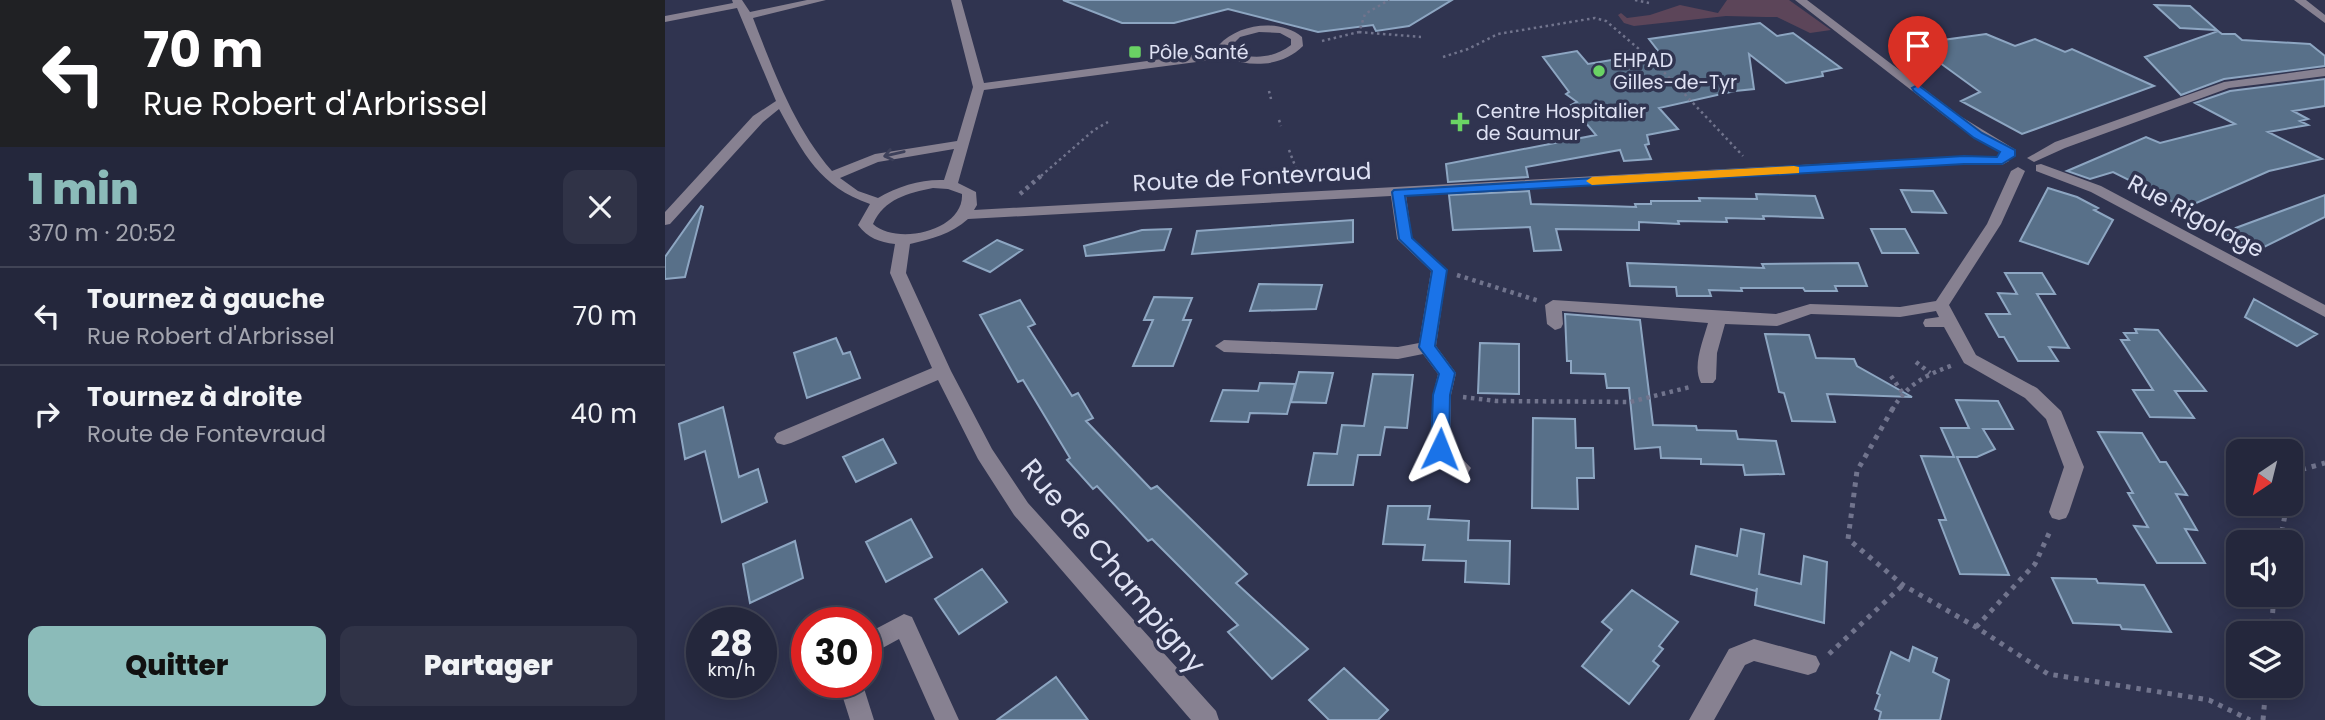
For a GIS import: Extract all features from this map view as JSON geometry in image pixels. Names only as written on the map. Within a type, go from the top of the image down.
[{"type":"street","points":[[747,16],[821,0]]},
{"type":"street","points":[[950,185],[978,82],[956,0]]},
{"type":"street","points":[[1800,0],[1838,25],[2006,157],[2018,171],[2036,172],[2038,163],[2060,145],[2192,96],[2228,85],[2325,72]]},
{"type":"street","points":[[2299,0],[2325,20]]},
{"type":"street","points":[[665,19],[738,3],[747,16],[763,62],[809,152],[829,177],[853,194],[880,203]]},
{"type":"street","points":[[978,82],[1226,50],[1248,61],[1273,59],[1291,52],[1298,42],[1291,33],[1259,29],[1236,35],[1226,50]]},
{"type":"street","points":[[665,221],[758,119],[772,107],[783,103]]},
{"type":"street","points":[[829,177],[875,159],[911,150],[961,144]]},
{"type":"street","name":"Rue Rigolage","points":[[2006,157],[2038,163],[2096,188],[2325,312]]},
{"type":"street","name":"Route de Fontevraud","points":[[965,215],[2006,157]]},
{"type":"street","points":[[1940,316],[1987,236],[2013,187],[2018,171]]},
{"type":"street","points":[[950,185],[969,192],[972,199],[965,215],[939,232],[903,240],[884,239],[870,234],[865,225],[869,214],[880,203],[914,188],[950,185]]},
{"type":"street","points":[[1398,192],[1405,239],[1439,270],[1427,347],[1447,373],[1442,395],[1440,449],[1461,468]]},
{"type":"street","name":"Rue de Champigny","points":[[903,240],[898,273],[942,370],[985,454],[1021,509],[1207,720]]},
{"type":"street","points":[[1555,324],[1553,305],[1777,320],[1810,309],[1940,316],[1970,359],[2031,393],[2054,416],[2074,467],[2059,512]]},
{"type":"street","points":[[1707,379],[1708,354],[1718,318]]},
{"type":"street","points":[[1224,346],[1398,352],[1427,347]]},
{"type":"street","points":[[784,438],[942,370]]},
{"type":"street","points":[[882,637],[904,624],[947,720]]},
{"type":"street","points":[[1701,720],[1737,657],[1754,650],[1808,664]]},
{"type":"street","points":[[855,698],[862,720]]},
{"type":"path","points":[[1359,32],[1364,14],[1389,0]]},
{"type":"path","points":[[1635,0],[1649,3]]},
{"type":"path","points":[[1443,57],[1468,49],[1498,34],[1608,16]]},
{"type":"path","points":[[1603,18],[1646,55]]},
{"type":"path","points":[[1322,41],[1359,32],[1420,37]]},
{"type":"path","points":[[1660,68],[1758,172]]},
{"type":"path","points":[[1269,91],[1271,99]]},
{"type":"path","points":[[1279,120],[1281,126]]},
{"type":"path","points":[[1017,197],[1086,137],[1108,122]]},
{"type":"path","points":[[1289,150],[1301,181]]},
{"type":"path","points":[[1439,270],[1553,305]]},
{"type":"path","points":[[1970,359],[1931,373],[1902,392],[1857,471],[1848,539],[1903,585],[1976,627],[2048,674],[2209,700],[2250,720]]},
{"type":"path","points":[[1916,362],[1931,373]]},
{"type":"path","points":[[1891,376],[1902,392]]},
{"type":"path","points":[[1442,395],[1496,401],[1630,402],[1680,392],[1707,379]]},
{"type":"path","points":[[2303,469],[2325,463]]},
{"type":"path","points":[[1976,627],[2035,564],[2059,512]]},
{"type":"path","points":[[1808,664],[1834,652],[1903,585]]},
{"type":"path","points":[[2263,720],[2265,698]]},
{"type":"shaded area","points":[[1727,0],[1789,0],[1831,30],[1810,33],[1777,17],[1726,16],[1634,26],[1624,23],[1618,15],[1621,13],[1627,18],[1650,15],[1680,5],[1718,13]]},
{"type":"building","points":[[1063,0],[1452,0],[1409,26],[1376,31],[1373,25],[1318,32],[1228,9],[1174,23],[1122,23]]},
{"type":"building","points":[[2155,5],[2190,6],[2217,30],[2180,28]]},
{"type":"building","points":[[1760,23],[1777,36],[1793,33],[1841,68],[1822,72],[1823,76],[1786,83],[1749,54],[1754,89],[1659,108],[1678,129],[1647,135],[1649,144],[1645,145],[1651,159],[1624,161],[1620,150],[1526,167],[1528,177],[1448,182],[1446,164],[1596,135],[1571,105],[1577,102],[1566,94],[1569,92],[1543,57],[1577,51],[1588,64],[1659,52],[1649,39]]},
{"type":"building","points":[[2218,31],[2222,34],[2235,34],[2242,40],[2310,44],[2325,56],[2325,66],[2224,79],[2181,95],[2145,57]]},
{"type":"building","points":[[1986,34],[2015,46],[2035,39],[2065,52],[2072,49],[2154,86],[2022,134],[1961,101],[1980,92],[1914,44]]},
{"type":"building","points":[[2325,79],[2325,106],[2293,111],[2308,119],[2300,121],[2308,125],[2268,132],[2322,159],[2269,171],[2185,208],[2113,172],[2090,179],[2067,171],[2146,137],[2160,143],[2235,124],[2195,103],[2230,91]]},
{"type":"building","points":[[2048,188],[2077,197],[2113,220],[2088,264],[2020,241]]},
{"type":"building","points":[[1901,190],[1933,191],[1946,213],[1912,212]]},
{"type":"building","points":[[1529,191],[1531,204],[1636,207],[1635,204],[1651,204],[1651,201],[1757,199],[1756,194],[1815,196],[1823,218],[1763,216],[1764,219],[1726,218],[1727,222],[1639,222],[1639,230],[1556,229],[1561,250],[1534,251],[1530,227],[1453,230],[1449,195]]},
{"type":"building","points":[[2325,195],[2325,217],[2256,251],[2222,233]]},
{"type":"building","points":[[701,206],[703,207],[685,277],[665,279],[665,257]]},
{"type":"building","points":[[1353,220],[1353,242],[1192,254],[1197,231]]},
{"type":"building","points":[[1171,229],[1164,250],[1086,256],[1084,246],[1142,230]]},
{"type":"building","points":[[1871,229],[1905,229],[1918,253],[1882,253]]},
{"type":"building","points":[[997,240],[1022,250],[990,272],[964,261]]},
{"type":"building","points":[[1627,263],[1764,268],[1762,264],[1858,263],[1867,286],[1835,286],[1837,291],[1741,288],[1742,291],[1709,290],[1711,296],[1677,296],[1676,287],[1630,286]]},
{"type":"building","points":[[2005,273],[2042,273],[2055,294],[2037,294],[2069,348],[2049,347],[2058,361],[2018,361],[2004,337],[1999,337],[1986,314],[2010,314],[1998,293],[2017,294]]},
{"type":"building","points":[[1259,284],[1322,285],[1316,309],[1250,311]]},
{"type":"building","points":[[1154,297],[1192,298],[1183,320],[1191,320],[1173,366],[1133,366],[1153,320],[1144,320]]},
{"type":"building","points":[[2254,299],[2317,334],[2297,346],[2245,317]]},
{"type":"building","points":[[1020,300],[1035,324],[1028,327],[1072,396],[1078,393],[1093,418],[1086,421],[1151,489],[1157,486],[1247,574],[1236,583],[1308,649],[1272,679],[1228,632],[1238,625],[1152,539],[1148,541],[1097,486],[1093,489],[1067,460],[1070,458],[1023,380],[1018,382],[980,315]]},
{"type":"building","points":[[1565,314],[1640,320],[1653,425],[1696,426],[1697,430],[1736,431],[1738,439],[1776,441],[1784,474],[1745,475],[1743,465],[1701,464],[1701,459],[1661,458],[1660,447],[1635,449],[1629,388],[1607,388],[1605,374],[1571,373],[1571,361],[1567,361]]},
{"type":"building","points":[[2135,329],[2158,330],[2206,391],[2175,391],[2194,418],[2150,417],[2133,390],[2153,390],[2121,340],[2129,340],[2124,333],[2137,333]]},
{"type":"building","points":[[1765,334],[1809,335],[1816,358],[1854,359],[1857,366],[1912,397],[1827,394],[1835,422],[1792,421],[1784,393],[1779,392]]},
{"type":"building","points":[[836,338],[843,354],[850,352],[860,378],[807,398],[794,353]]},
{"type":"building","points":[[1480,343],[1519,344],[1519,394],[1478,393]]},
{"type":"building","points":[[1299,372],[1333,373],[1326,403],[1291,402]]},
{"type":"building","points":[[1373,374],[1413,375],[1407,428],[1385,427],[1380,455],[1358,455],[1353,485],[1308,485],[1314,453],[1337,454],[1342,425],[1364,426]]},
{"type":"building","points":[[1260,383],[1295,384],[1287,414],[1250,413],[1248,422],[1211,421],[1223,390],[1258,391]]},
{"type":"building","points":[[1956,400],[1998,401],[2013,429],[1983,429],[1995,449],[1977,457],[1957,457],[2009,575],[1960,574],[1939,520],[1946,520],[1921,456],[1954,457],[1941,428],[1969,428]]},
{"type":"building","points":[[723,407],[739,477],[758,469],[767,502],[722,522],[705,451],[685,459],[679,424]]},
{"type":"building","points":[[1533,418],[1575,419],[1576,448],[1593,448],[1594,478],[1577,478],[1578,509],[1532,508]]},
{"type":"building","points":[[2098,432],[2142,433],[2160,462],[2166,462],[2187,495],[2176,494],[2197,530],[2185,529],[2205,563],[2157,563],[2134,526],[2148,527],[2128,493],[2133,493]]},
{"type":"building","points":[[883,439],[896,463],[856,482],[843,457]]},
{"type":"building","points":[[1388,506],[1430,506],[1428,519],[1469,521],[1468,540],[1510,541],[1509,584],[1465,582],[1466,561],[1423,560],[1425,545],[1383,544]]},
{"type":"building","points":[[911,519],[932,557],[886,582],[866,542]]},
{"type":"building","points":[[1741,529],[1764,534],[1759,574],[1801,584],[1804,556],[1827,562],[1824,623],[1755,605],[1757,588],[1756,591],[1691,574],[1696,546],[1737,556]]},
{"type":"building","points":[[795,541],[803,578],[750,603],[743,564]]},
{"type":"building","points":[[982,569],[1007,602],[959,634],[935,599]]},
{"type":"building","points":[[2052,578],[2096,579],[2098,583],[2144,585],[2171,632],[2122,629],[2120,625],[2073,623]]},
{"type":"building","points":[[1632,590],[1678,622],[1659,646],[1663,649],[1653,661],[1659,666],[1629,704],[1582,666],[1612,630],[1602,622]]},
{"type":"building","points":[[1913,647],[1937,658],[1933,672],[1949,680],[1940,720],[1879,720],[1881,712],[1875,709],[1880,695],[1877,693],[1891,652],[1909,661]]},
{"type":"building","points":[[1344,668],[1388,710],[1378,720],[1329,720],[1309,700]]},
{"type":"building","points":[[1056,677],[1088,720],[997,720]]},
{"type":"slow traffic","points":[[1592,181],[1794,170]]},
{"type":"place","name":"Pôle Santé","points":[[1135,52]]},
{"type":"place","name":"EHPAD Gilles-de-Tyr","points":[[1599,71]]},
{"type":"place","name":"Centre Hospitalier de Saumur","points":[[1460,122]]},
{"type":"route","points":[[1440,449],[1442,395],[1447,373],[1427,347],[1439,270],[1405,239],[1398,192],[1964,160],[2002,161],[2003,156],[2011,153],[1978,136],[1918,88]]}]
